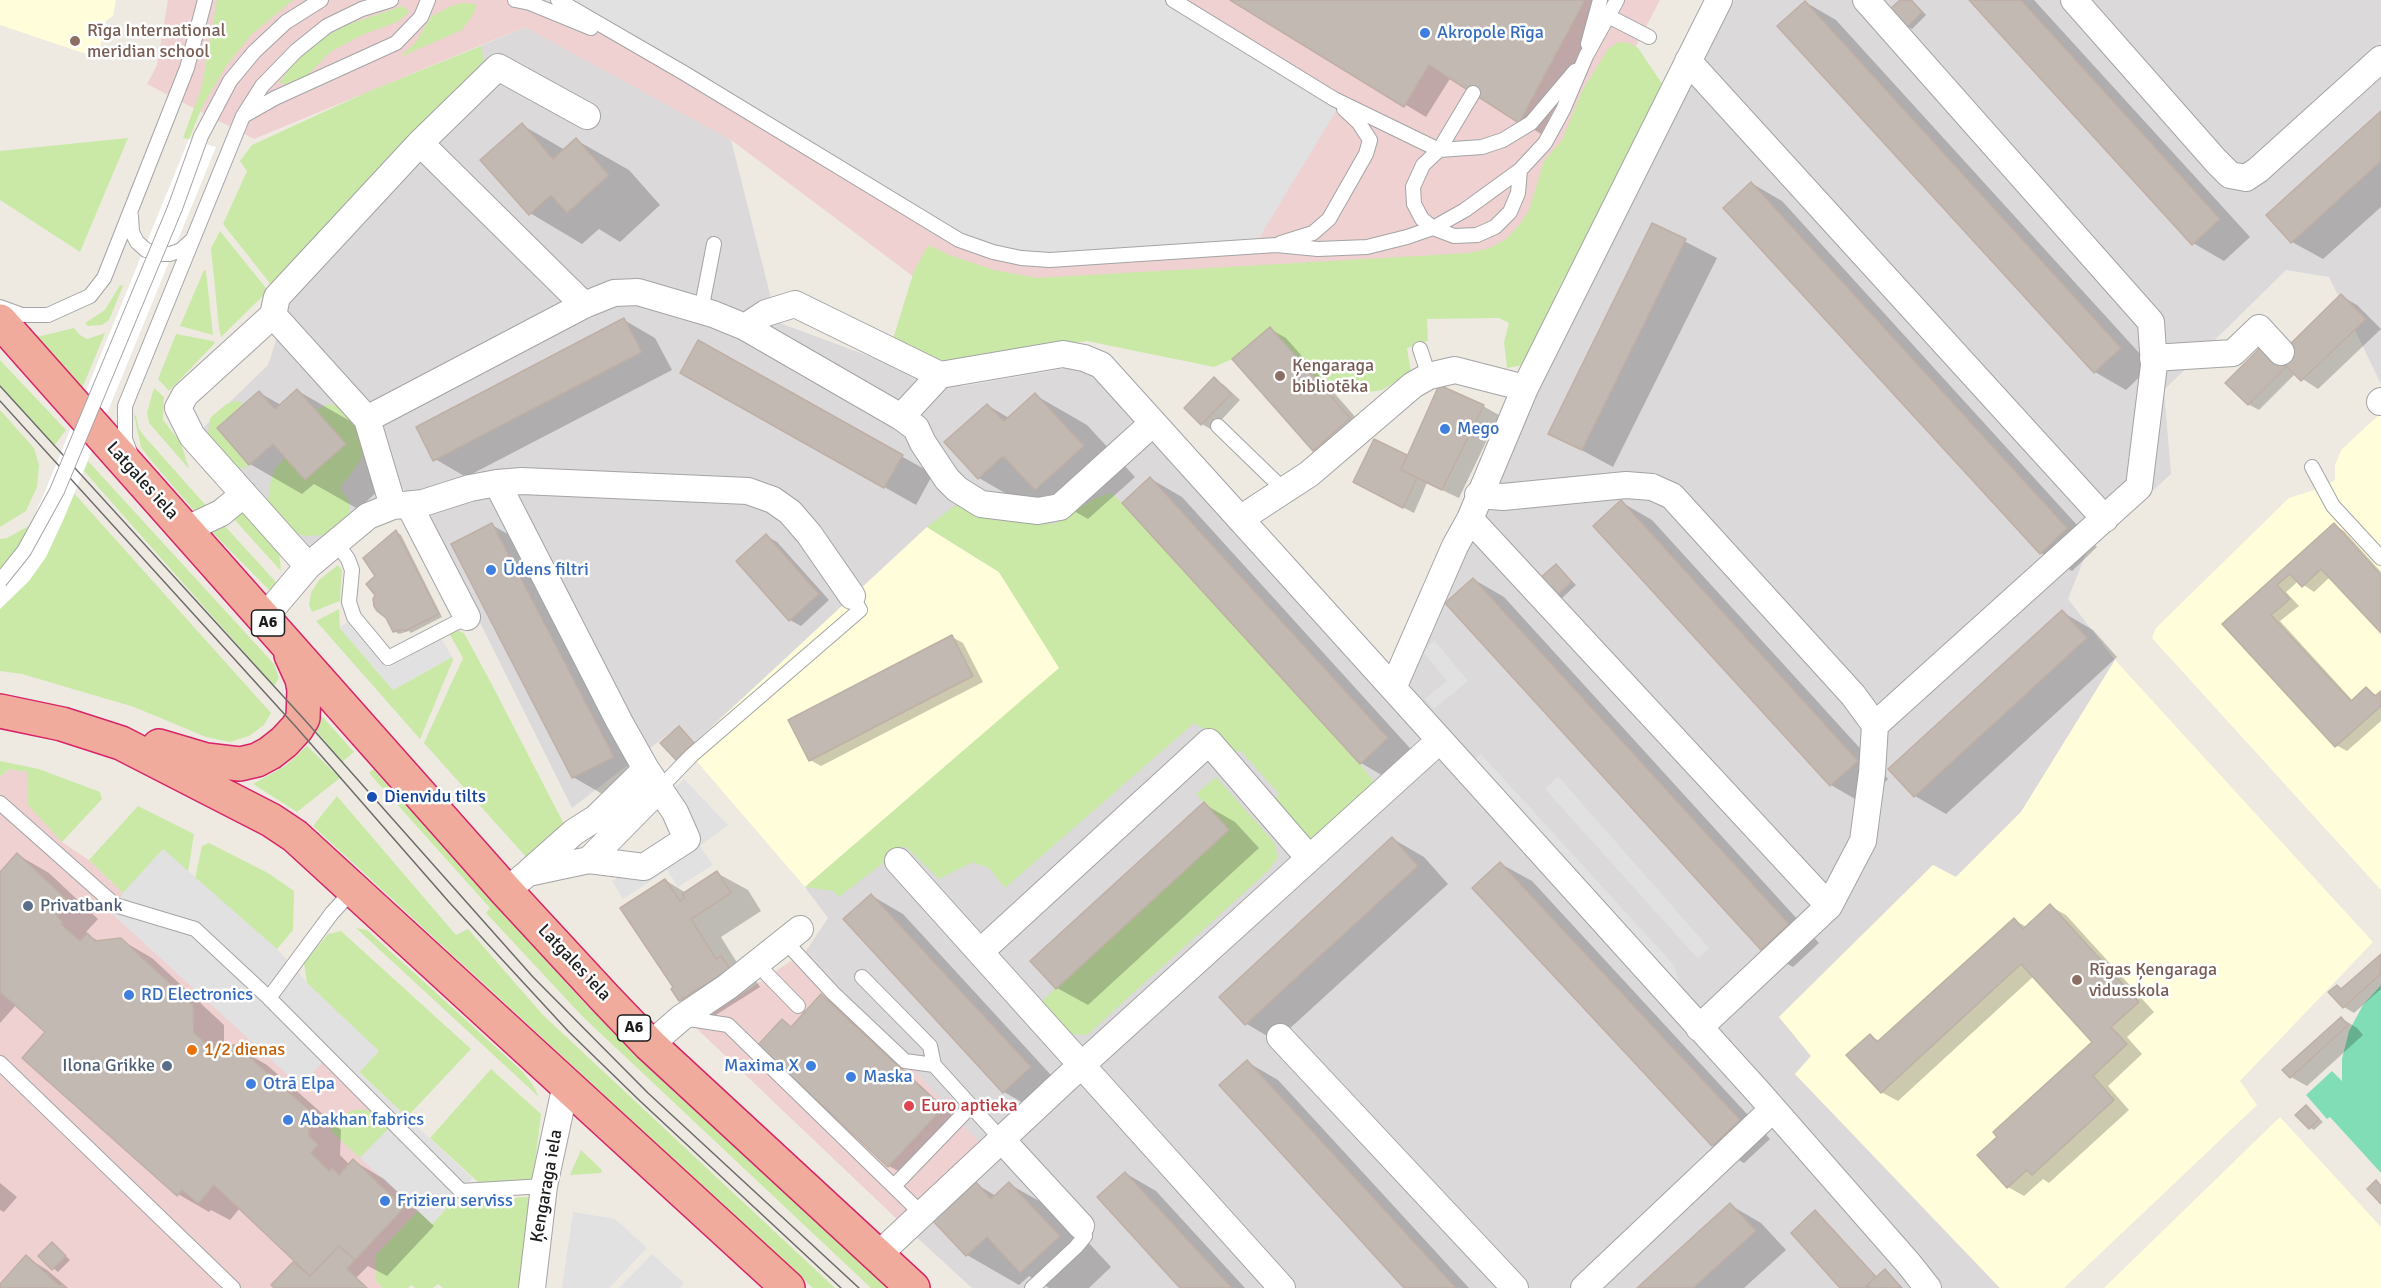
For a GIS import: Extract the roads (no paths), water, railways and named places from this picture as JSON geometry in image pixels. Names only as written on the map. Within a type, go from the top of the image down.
[{"type":"highway","name":"Latgales iela","points":[[0,321],[274,629],[517,882],[650,1045],[913,1288]]},
{"type":"highway","name":"Latgales iela","points":[[121,743],[168,748],[206,760],[240,764],[257,760],[270,753],[291,735],[303,718],[304,690],[302,679],[274,629]]},
{"type":"highway","name":"Latgales iela","points":[[0,711],[62,724],[121,743],[271,820],[295,836],[788,1288]]},
{"type":"street","points":[[1393,688],[1455,546],[1470,519],[1478,495],[1525,388],[1719,0]]},
{"type":"street","points":[[1866,0],[2151,322],[2153,358],[2139,487],[1875,725]]},
{"type":"street","points":[[2074,0],[2230,175],[2246,178],[2258,170],[2381,59]]},
{"type":"street","points":[[1689,61],[2105,519]]},
{"type":"street","points":[[308,566],[192,436],[178,408],[185,395],[273,315],[277,297],[420,144],[498,67],[587,116]]},
{"type":"street","points":[[420,144],[584,305]]},
{"type":"street","points":[[367,419],[584,305],[614,293],[638,292],[745,327],[901,417],[916,428],[923,443],[947,479],[957,489],[981,504],[1038,511],[1059,507],[1153,423]]},
{"type":"street","points":[[745,327],[766,313],[795,304],[940,375],[1063,354],[1084,358],[1101,365],[1773,1109],[1909,1264],[1926,1288]]},
{"type":"street","points":[[273,315],[367,419],[401,505],[467,616]]},
{"type":"street","points":[[2153,358],[2233,354],[2259,328],[2281,352]]},
{"type":"street","points":[[1240,519],[1309,474],[1413,385],[1429,376],[1455,370],[1525,388]]},
{"type":"street","points":[[901,417],[940,375]]},
{"type":"street","points":[[274,629],[308,566],[368,516],[401,505],[423,503],[470,488],[522,481],[748,491],[773,500],[790,512],[809,534],[852,596]]},
{"type":"street","points":[[497,483],[619,721],[675,812],[687,839],[644,867],[589,860],[517,882]]},
{"type":"street","points":[[1478,495],[1503,497],[1626,485],[1652,487],[1672,496],[1853,695],[1875,725],[1872,772],[1863,841],[1829,906],[1699,1028]]},
{"type":"street","points":[[185,530],[221,513],[244,494]]},
{"type":"street","points":[[1470,519],[1829,906]]},
{"type":"street","points":[[877,1256],[1080,1066],[1440,740]]},
{"type":"street","points":[[980,952],[1209,742],[1309,858]]},
{"type":"street","points":[[589,860],[653,779]]},
{"type":"street","points":[[517,882],[574,832],[653,779]]},
{"type":"street","points":[[898,861],[1282,1288]]},
{"type":"street","points":[[650,1045],[681,1018],[757,964],[792,935]]},
{"type":"street","points":[[1280,1037],[1515,1288]]},
{"type":"street","name":"Ķengaraga iela","points":[[532,1288],[544,1186],[566,1084]]},
{"type":"street","points":[[1584,1288],[1773,1109]]},
{"type":"street","points":[[1001,1139],[1081,1226]]},
{"type":"lane","points":[[0,307],[22,315],[48,315],[90,296],[104,278],[187,68],[205,0]]},
{"type":"lane","points":[[0,581],[24,551],[57,491],[175,208],[201,136],[230,81],[254,52],[286,22],[321,0]]},
{"type":"lane","points":[[141,480],[125,439],[125,406],[243,116],[262,86],[296,51],[327,26],[362,9],[391,0]]},
{"type":"lane","points":[[243,116],[275,98],[396,43],[421,17],[428,0]]},
{"type":"lane","points":[[515,0],[530,3],[630,43]]},
{"type":"lane","points":[[558,0],[684,73],[959,240],[993,252],[1021,258],[1050,260],[1276,245],[1318,249],[1367,247],[1433,228],[1465,210],[1520,170],[1545,143],[1563,110],[1586,56],[1617,0]]},
{"type":"lane","points":[[1173,0],[1334,99],[1439,150],[1482,147],[1503,140],[1532,123],[1586,56],[1600,0]]},
{"type":"lane","points":[[1608,16],[1649,37]]},
{"type":"lane","points":[[1473,93],[1439,150],[1423,165],[1413,187],[1414,204],[1422,219],[1433,228],[1454,236],[1477,235],[1495,227],[1510,212],[1518,193],[1520,170]]},
{"type":"lane","points":[[1276,245],[1313,233],[1329,219],[1366,154],[1370,140],[1359,123],[1334,99]]},
{"type":"lane","points":[[133,208],[130,219],[132,232],[137,242],[147,250],[158,254],[170,254],[181,250],[190,242],[196,231]]},
{"type":"lane","points":[[701,311],[714,244]]},
{"type":"lane","points":[[1420,349],[1429,376]]},
{"type":"lane","points":[[1218,426],[1284,490]]},
{"type":"lane","points":[[2312,467],[2333,506],[2381,558]]},
{"type":"lane","points":[[337,544],[348,559],[352,570],[349,602],[354,617],[388,658],[467,616]]},
{"type":"lane","points":[[653,779],[692,755],[860,610],[852,596]]},
{"type":"lane","points":[[0,803],[116,905],[195,929],[269,998],[461,1191],[544,1186]]},
{"type":"lane","points":[[269,998],[332,913],[353,890]]},
{"type":"lane","points":[[792,935],[833,993],[905,1061],[934,1065]]},
{"type":"lane","points":[[757,964],[798,1006]]},
{"type":"lane","points":[[862,977],[930,1046],[934,1065],[1001,1139]]},
{"type":"lane","points":[[681,1018],[728,1025],[922,1214]]},
{"type":"lane","points":[[0,1063],[233,1288]]},
{"type":"lane","points":[[894,1186],[971,1106]]},
{"type":"lane","points":[[1032,1288],[1076,1247],[1084,1236],[1081,1226]]},
{"type":"tram line","points":[[0,386],[303,718],[533,977],[648,1093],[859,1288]]},
{"type":"tram line","points":[[0,401],[297,728],[449,902],[568,1031],[841,1288]]},
{"type":"place","name":"Akropole Rīga","points":[[1425,33]]},
{"type":"place","name":"Rīga International meridian school","points":[[75,41]]},
{"type":"place","name":"Ķengaraga bibliotēka","points":[[1280,376]]},
{"type":"place","name":"Mego","points":[[1445,429]]},
{"type":"place","name":"Ūdens filtri","points":[[491,570]]},
{"type":"place","name":"Dienvidu tilts","points":[[372,797]]},
{"type":"place","name":"Privatbank","points":[[28,906]]},
{"type":"place","name":"Rīgas Ķengaraga vidusskola","points":[[2077,980]]},
{"type":"place","name":"RD Electronics","points":[[129,995]]},
{"type":"place","name":"1/2 dienas","points":[[192,1050]]},
{"type":"place","name":"Ilona Grikke","points":[[167,1066]]},
{"type":"place","name":"Maxima X","points":[[811,1066]]},
{"type":"place","name":"Maska","points":[[851,1077]]},
{"type":"place","name":"Otrā Elpa","points":[[251,1084]]},
{"type":"place","name":"Euro aptieka","points":[[909,1106]]},
{"type":"place","name":"Abakhan fabrics","points":[[288,1120]]},
{"type":"place","name":"Frizieru serviss","points":[[385,1201]]}]
